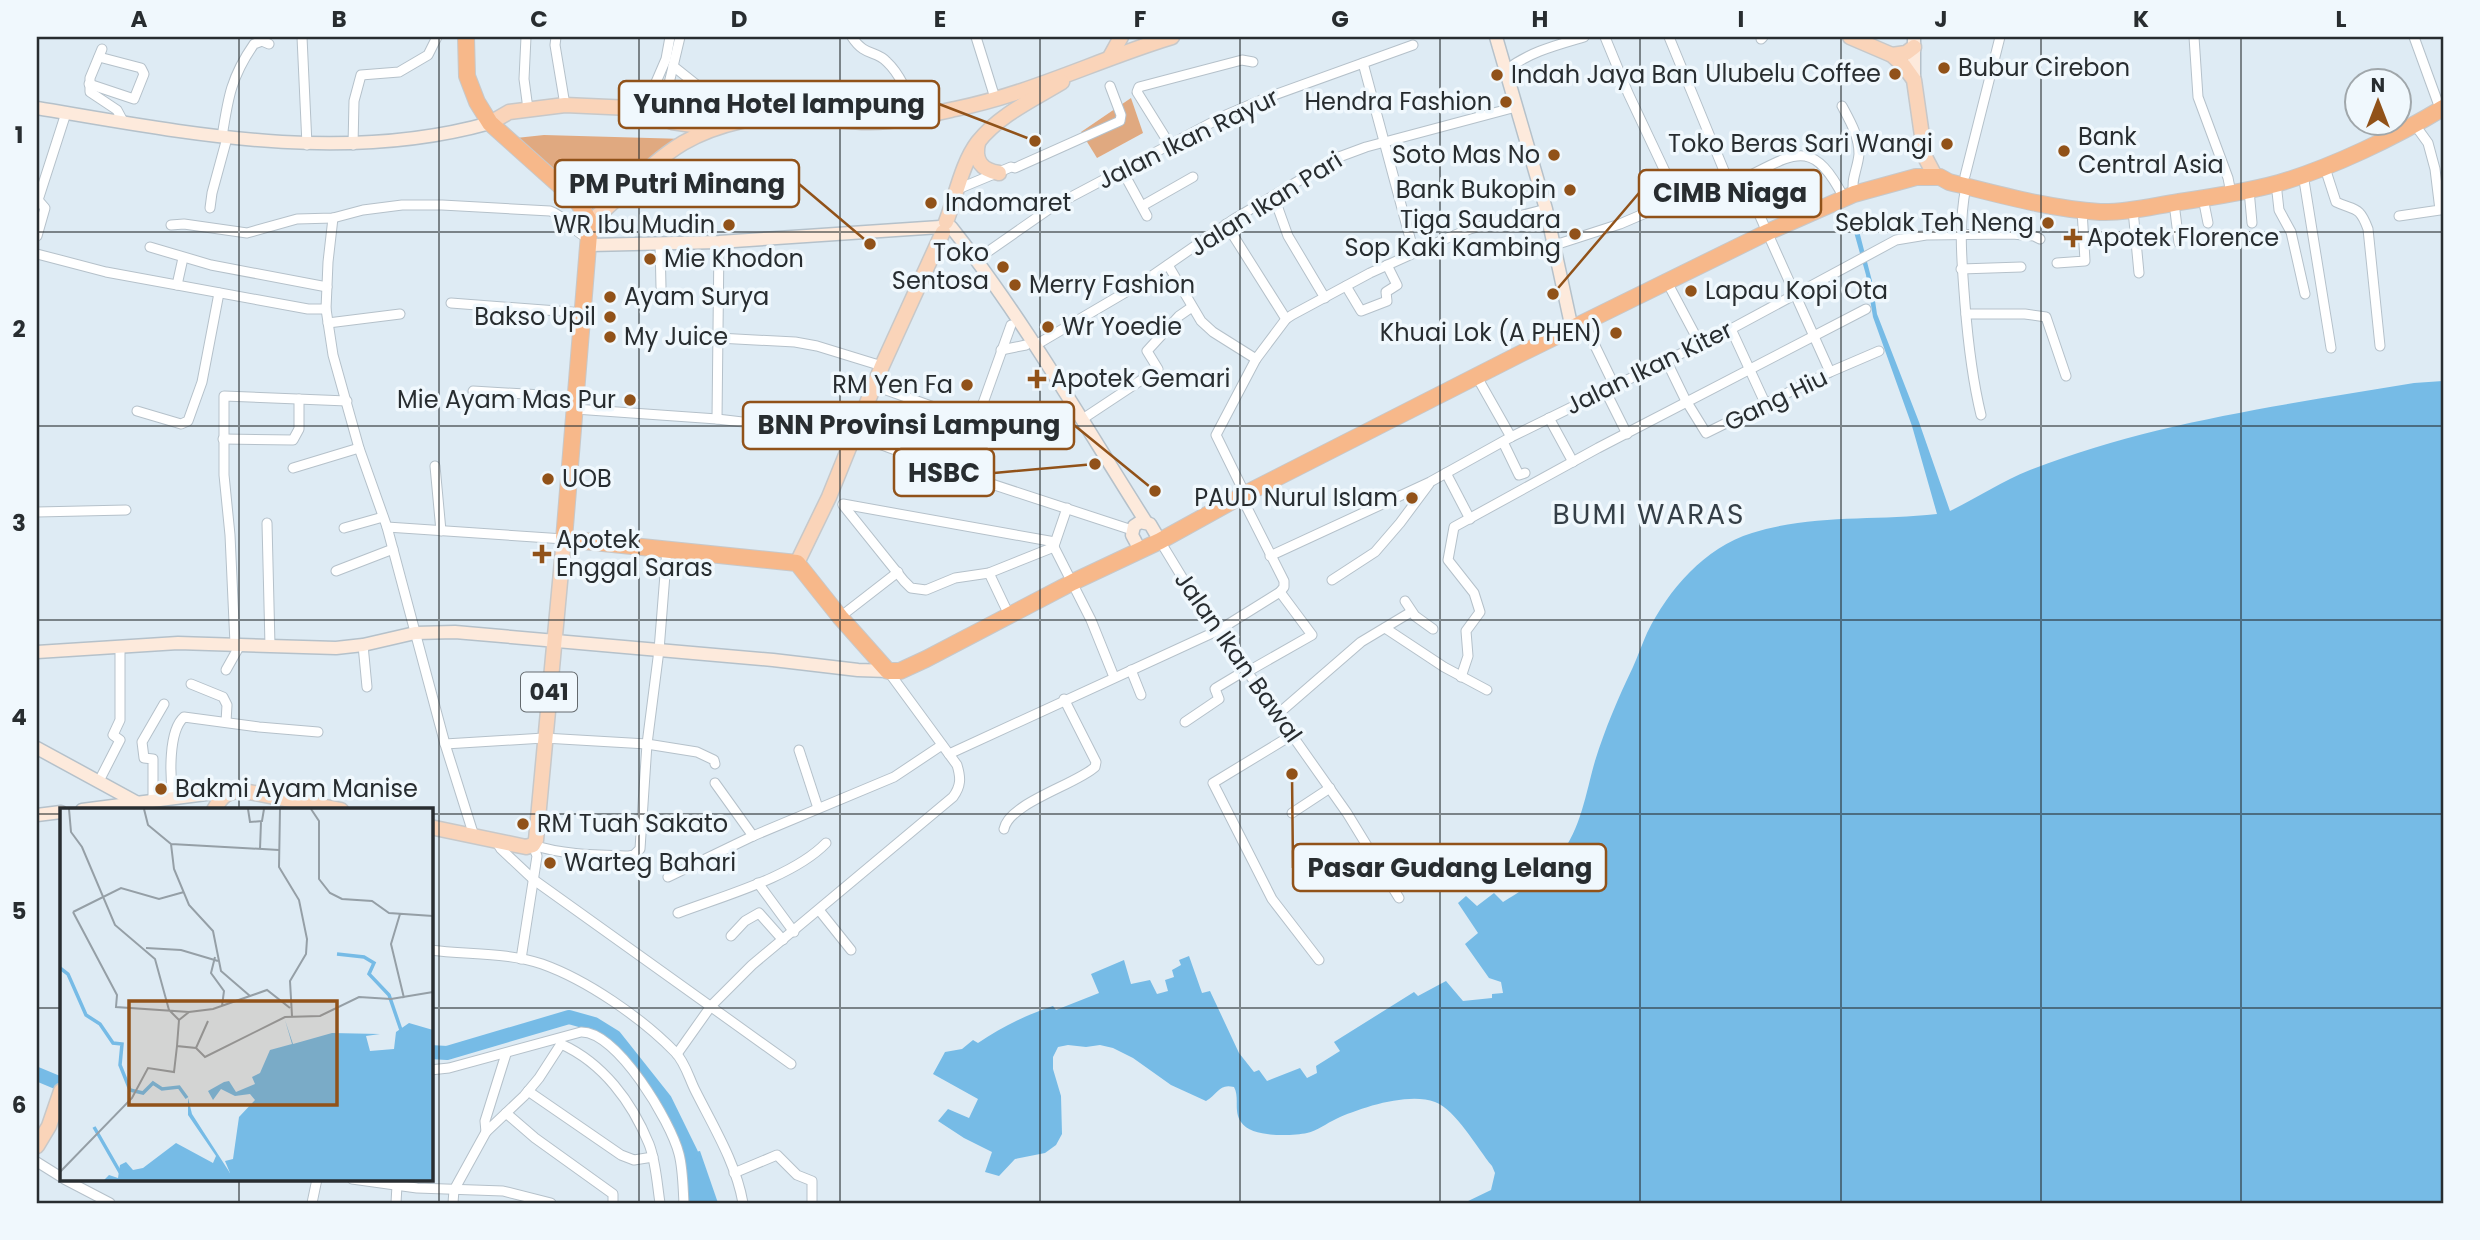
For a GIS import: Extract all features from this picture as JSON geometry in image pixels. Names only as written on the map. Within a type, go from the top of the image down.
[{"type":"highway","points":[[465,37],[467,76],[477,103],[490,123],[577,201],[590,235],[565,539],[797,563],[888,671],[900,671],[1578,326],[1768,232],[1849,196],[1916,177],[1951,173],[1965,181],[2082,210],[2133,210],[2203,198],[2231,190],[2340,151],[2441,103]]},
{"type":"highway","points":[[1965,181],[2070,201],[2103,204],[2249,190],[2304,174],[2415,125],[2441,103]]},
{"type":"main road","points":[[1110,57],[1121,37]]},
{"type":"main road","points":[[590,235],[640,175],[683,143],[713,128],[742,121],[791,116],[874,122],[958,109],[1084,68],[1136,43],[1172,37]]},
{"type":"main road","points":[[1850,37],[1892,55],[1914,79],[1924,157],[1937,176]]},
{"type":"main road","points":[[1892,55],[1906,53],[1914,42]]},
{"type":"main road","points":[[797,563],[828,498],[882,366],[946,228],[970,157],[978,142],[989,129],[1010,114],[1084,68]]},
{"type":"main road","points":[[490,123],[502,114],[565,105],[644,110],[672,122],[713,128]]},
{"type":"main road","points":[[978,142],[976,156],[980,164],[985,169],[999,173]]},
{"type":"main road","points":[[1916,177],[1924,157]]},
{"type":"main road","name":"041","points":[[533,845],[537,834],[544,738],[565,539]]},
{"type":"main road","points":[[215,808],[222,795],[236,791],[253,791],[332,808]]},
{"type":"main road","points":[[432,827],[526,847],[533,845]]},
{"type":"main road","points":[[37,1146],[57,1112]]},
{"type":"street","points":[[302,37],[307,145]]},
{"type":"street","points":[[353,145],[354,101],[361,75],[365,72],[398,72],[428,55],[437,37]]},
{"type":"street","points":[[526,37],[524,79],[528,109]]},
{"type":"street","points":[[556,37],[565,105]]},
{"type":"street","points":[[644,110],[666,59],[670,37]]},
{"type":"street","points":[[661,117],[680,37]]},
{"type":"street","points":[[852,37],[861,49],[886,59],[898,76],[916,117]]},
{"type":"street","points":[[976,37],[995,98]]},
{"type":"street","points":[[1496,37],[1578,326],[1610,388],[1627,434]]},
{"type":"street","points":[[1506,70],[1533,53],[1584,37]]},
{"type":"street","points":[[1605,37],[1678,199]]},
{"type":"street","points":[[1669,37],[1727,178]]},
{"type":"street","points":[[1981,415],[1968,349],[1960,236],[1965,181],[2000,37]]},
{"type":"street","points":[[2194,37],[2199,97],[2231,190]]},
{"type":"street","points":[[2414,37],[2441,103]]},
{"type":"street","points":[[210,208],[225,137],[227,100],[235,76],[254,44],[262,41],[269,44]]},
{"type":"street","points":[[1914,42],[1914,79]]},
{"type":"street","name":"Jalan Ikan Rayur","points":[[976,260],[1052,207],[1226,115],[1413,45]]},
{"type":"street","points":[[89,84],[134,99],[144,74],[141,68],[100,53],[89,84],[90,92],[117,110],[124,123]]},
{"type":"street","points":[[1170,145],[1137,92],[1139,87],[1242,60],[1253,62]]},
{"type":"street","points":[[1363,63],[1414,253]]},
{"type":"street","points":[[673,66],[742,121]]},
{"type":"street","points":[[957,192],[1119,121],[1121,116],[1110,86]]},
{"type":"street","points":[[1842,106],[1857,138],[1859,155],[1849,196]]},
{"type":"street","name":"Jalan Ikan Pari","points":[[1001,351],[1030,346],[1168,265],[1226,224],[1339,157],[1383,142],[1516,107]]},
{"type":"street","points":[[37,108],[225,137],[307,145],[353,145],[433,135],[490,123]]},
{"type":"street","points":[[37,236],[45,208],[38,200],[66,113]]},
{"type":"street","points":[[2399,216],[2437,212],[2441,207],[2428,143],[2415,125]]},
{"type":"street","points":[[1555,245],[1620,224],[1727,178],[1740,181],[1791,156],[1804,154],[1822,163],[1849,196]]},
{"type":"street","points":[[2325,165],[2336,202],[2354,207],[2364,218],[2368,229],[2380,346]]},
{"type":"street","points":[[957,192],[1013,172],[1015,167]]},
{"type":"street","points":[[1122,170],[1147,216]]},
{"type":"street","points":[[2304,174],[2330,348]]},
{"type":"street","points":[[1142,206],[1194,177]]},
{"type":"street","points":[[1740,181],[1755,203],[1830,372]]},
{"type":"street","points":[[2276,183],[2279,210],[2291,233],[2305,294]]},
{"type":"street","points":[[2249,190],[2252,223]]},
{"type":"street","points":[[1273,197],[1288,236],[1325,298]]},
{"type":"street","points":[[2203,198],[2208,223]]},
{"type":"street","points":[[2174,203],[2179,243]]},
{"type":"street","points":[[171,225],[184,224],[247,233],[297,219],[333,218],[363,210],[402,205],[442,205],[555,212],[580,234],[660,243],[946,228]]},
{"type":"street","points":[[949,754],[1219,630],[1280,592],[1284,581],[1270,556],[1216,435],[1256,359],[1286,319],[1346,286],[1469,229],[1546,209]]},
{"type":"street","points":[[2057,263],[2085,261],[2082,210]]},
{"type":"street","points":[[2133,210],[2139,273]]},
{"type":"street","points":[[333,218],[326,309],[333,355],[359,448],[387,527],[445,744],[474,836]]},
{"type":"street","points":[[1226,224],[1286,319]]},
{"type":"street","name":"Jalan Ikan Bawal","points":[[946,228],[976,260],[1138,525],[1153,528],[1191,592],[1330,788],[1399,898]]},
{"type":"street","name":"Jalan Ikan Bawal","points":[[946,228],[1011,325],[1030,346],[1081,420],[1138,525]]},
{"type":"street","name":"Jalan Ikan Kiter","points":[[1270,556],[1430,482],[1549,418],[1731,329],[1896,240],[1926,234],[2012,234],[2040,239]]},
{"type":"street","points":[[717,419],[719,242]]},
{"type":"street","points":[[660,243],[662,287]]},
{"type":"street","points":[[150,247],[183,258],[273,278],[327,286]]},
{"type":"street","points":[[37,254],[106,272],[308,309],[326,309]]},
{"type":"street","points":[[177,285],[183,258]]},
{"type":"street","points":[[1168,265],[1201,321],[1213,332],[1256,359]]},
{"type":"street","points":[[1346,286],[1361,311],[1387,300],[1386,292],[1397,285],[1387,265]]},
{"type":"street","points":[[1961,269],[2021,267]]},
{"type":"street","points":[[1667,282],[1700,344]]},
{"type":"street","points":[[137,411],[181,424],[188,421],[202,382],[219,293]]},
{"type":"street","points":[[451,303],[584,313]]},
{"type":"street","points":[[1081,420],[1158,369],[1147,351],[1179,316],[1192,307]]},
{"type":"street","points":[[1461,677],[1468,656],[1466,631],[1480,612],[1474,593],[1448,560],[1454,527],[1866,309]]},
{"type":"street","points":[[328,323],[400,314]]},
{"type":"street","points":[[1966,314],[2025,314],[2046,317],[2066,376]]},
{"type":"street","points":[[958,473],[1011,325]]},
{"type":"street","points":[[1731,329],[1766,405]]},
{"type":"street","points":[[718,338],[795,342],[882,366]]},
{"type":"street","name":"Gang Hiu","points":[[1688,402],[1706,433],[1879,351]]},
{"type":"street","points":[[1666,360],[1688,402]]},
{"type":"street","points":[[1477,377],[1507,440],[1520,475],[1525,473]]},
{"type":"street","points":[[875,386],[976,422]]},
{"type":"street","points":[[473,391],[542,395],[575,405],[855,435],[958,473],[1067,508],[1138,525]]},
{"type":"street","points":[[226,670],[237,644],[224,475],[224,395],[347,401]]},
{"type":"street","points":[[223,439],[293,440],[299,429],[299,400]]},
{"type":"street","points":[[1549,418],[1573,462]]},
{"type":"street","points":[[293,468],[359,448]]},
{"type":"street","points":[[435,467],[441,531]]},
{"type":"street","points":[[1446,473],[1470,519]]},
{"type":"street","points":[[1332,580],[1375,552],[1430,482]]},
{"type":"street","points":[[828,498],[843,505],[1055,544]]},
{"type":"street","points":[[843,505],[911,588],[922,591],[955,578],[989,573],[1055,544]]},
{"type":"street","points":[[1067,508],[1055,544],[1114,677]]},
{"type":"street","points":[[37,512],[126,510]]},
{"type":"street","points":[[344,527],[383,517]]},
{"type":"street","points":[[267,523],[270,646]]},
{"type":"street","name":"Jalan Ikan Bawal","points":[[1138,525],[1132,535],[1140,550]]},
{"type":"street","points":[[387,527],[565,539]]},
{"type":"street","points":[[336,571],[393,548]]},
{"type":"street","points":[[533,845],[584,854],[629,856],[638,852],[667,549]]},
{"type":"street","points":[[840,617],[898,572]]},
{"type":"street","points":[[989,573],[1009,615]]},
{"type":"street","points":[[1185,722],[1219,699],[1216,688],[1312,635],[1280,592]]},
{"type":"street","points":[[1405,601],[1411,612],[1433,629]]},
{"type":"street","points":[[1278,714],[1343,656],[1411,612]]},
{"type":"street","points":[[1385,628],[1486,690]]},
{"type":"street","points":[[37,652],[178,643],[336,648],[363,646],[415,633],[455,632],[888,671],[957,765],[961,783],[953,797],[752,965],[711,1006],[677,1054]]},
{"type":"street","points":[[99,781],[120,740],[113,735],[120,720],[120,646]]},
{"type":"street","points":[[363,646],[367,687]]},
{"type":"street","points":[[1130,670],[1141,695]]},
{"type":"street","points":[[191,684],[223,697],[227,705],[226,722]]},
{"type":"street","points":[[1004,829],[1008,820],[1022,809],[1095,767],[1096,762],[1064,699]]},
{"type":"street","points":[[153,800],[153,760],[144,758],[142,742],[164,704]]},
{"type":"street","points":[[173,797],[171,759],[178,722],[184,718],[318,732]]},
{"type":"street","points":[[1293,735],[1213,783],[1272,899],[1319,960]]},
{"type":"street","points":[[445,744],[544,738],[647,744],[697,752],[711,758],[715,764]]},
{"type":"street","points":[[668,877],[753,836],[894,777],[942,745]]},
{"type":"street","points":[[37,748],[136,802]]},
{"type":"street","points":[[799,750],[818,808]]},
{"type":"street","points":[[715,783],[753,836]]},
{"type":"street","points":[[1292,813],[1330,788]]},
{"type":"street","points":[[96,808],[173,797],[214,793],[222,795]]},
{"type":"street","points":[[37,816],[60,812]]},
{"type":"street","points":[[496,841],[534,880],[792,1064]]},
{"type":"street","points":[[678,913],[758,883],[792,866],[826,843]]},
{"type":"street","points":[[521,959],[537,856],[533,845]]},
{"type":"street","points":[[758,883],[794,932]]},
{"type":"street","points":[[819,910],[851,950]]},
{"type":"street","points":[[731,936],[759,913],[783,940]]},
{"type":"street","points":[[432,950],[521,959],[556,970],[595,990],[635,1019],[677,1054],[718,1133],[741,1189],[743,1203]]},
{"type":"street","points":[[432,1070],[560,1042],[581,1032],[601,1037],[639,1078],[664,1117],[680,1155],[684,1203]]},
{"type":"street","points":[[453,1203],[454,1190],[486,1132],[528,1091],[560,1042]]},
{"type":"street","points":[[560,1042],[606,1074],[618,1088],[650,1145],[660,1203]]},
{"type":"street","points":[[486,1132],[485,1121],[506,1054]]},
{"type":"street","points":[[528,1091],[621,1155],[634,1160],[653,1157]]},
{"type":"street","points":[[506,1113],[570,1164],[603,1184],[613,1194],[613,1203]]},
{"type":"street","points":[[734,1173],[777,1155],[797,1175],[812,1181],[812,1203]]},
{"type":"street","points":[[37,1162],[60,1176]]},
{"type":"street","points":[[67,1180],[110,1203]]},
{"type":"street","points":[[312,1203],[317,1180]]},
{"type":"street","points":[[360,1180],[397,1185],[418,1183],[454,1190],[503,1191],[551,1203]]},
{"type":"street","points":[[396,1203],[397,1185]]},
{"type":"shaded area","points":[[1131,98],[1143,133],[1097,158],[1081,132]]},
{"type":"shaded area","points":[[544,135],[685,139],[638,170],[593,210],[516,138]]},
{"type":"water","points":[[1858,227],[1872,281],[1877,314],[1950,511],[2030,470],[2124,439],[2268,408],[2414,383],[2443,381],[2443,1203],[1464,1203],[1491,1190],[1495,1173],[1458,1121],[1435,1102],[1424,1099],[1398,1100],[1358,1110],[1307,1133],[1262,1133],[1253,1131],[1241,1122],[1237,1113],[1234,1087],[1222,1088],[1206,1101],[1171,1085],[1133,1058],[1100,1045],[1058,1047],[1053,1057],[1053,1069],[1061,1096],[1062,1134],[1056,1145],[1045,1153],[1015,1159],[999,1176],[985,1172],[992,1152],[938,1121],[948,1109],[969,1118],[978,1099],[933,1074],[945,1052],[962,1049],[973,1040],[978,1043],[1023,1017],[1053,1006],[1056,1010],[1099,993],[1091,974],[1124,960],[1131,984],[1150,980],[1157,994],[1168,991],[1165,980],[1174,977],[1172,970],[1181,965],[1179,960],[1189,956],[1202,993],[1210,991],[1239,1053],[1254,1072],[1259,1070],[1267,1081],[1300,1068],[1307,1078],[1317,1073],[1316,1066],[1340,1051],[1334,1042],[1414,992],[1418,996],[1446,981],[1463,1001],[1492,998],[1492,994],[1503,993],[1501,982],[1489,978],[1465,944],[1478,933],[1458,903],[1466,896],[1477,906],[1494,893],[1503,902],[1534,881],[1567,845],[1578,822],[1595,761],[1617,702],[1647,633],[1677,586],[1718,549],[1752,533],[1821,520],[1937,514],[1912,426],[1873,317],[1866,275],[1854,232]]},
{"type":"water","points":[[700,1151],[718,1203],[685,1203],[682,1155]]},
{"type":"waterway","points":[[432,1052],[447,1053],[569,1017],[594,1024],[615,1037],[665,1100],[691,1153]]},
{"type":"waterway","points":[[37,1074],[60,1084]]},
{"type":"place","name":"Bubur Cirebon","points":[[1944,68]]},
{"type":"place","name":"Ulubelu Coffee","points":[[1895,74]]},
{"type":"place","name":"Indah Jaya Ban","points":[[1497,75]]},
{"type":"place","name":"Hendra Fashion","points":[[1506,102]]},
{"type":"place","name":"Yunna Hotel lampung","points":[[1035,141]]},
{"type":"place","name":"Toko Beras Sari Wangi","points":[[1947,144]]},
{"type":"place","name":"Bank Central Asia","points":[[2064,151]]},
{"type":"place","name":"Soto Mas No","points":[[1554,155]]},
{"type":"place","name":"Bank Bukopin","points":[[1570,190]]},
{"type":"place","name":"Indomaret","points":[[931,203]]},
{"type":"place","name":"Seblak Teh Neng","points":[[2048,223]]},
{"type":"place","name":"WR Ibu Mudin","points":[[729,225]]},
{"type":"place","name":"Tiga Saudara Sop Kaki Kambing","points":[[1575,234]]},
{"type":"place","name":"Apotek Florence","points":[[2073,238]]},
{"type":"place","name":"PM Putri Minang","points":[[870,244]]},
{"type":"place","name":"Mie Khodon","points":[[650,259]]},
{"type":"place","name":"Toko Sentosa","points":[[1003,267]]},
{"type":"place","name":"Merry Fashion","points":[[1015,285]]},
{"type":"place","name":"Lapau Kopi Ota","points":[[1691,291]]},
{"type":"place","name":"CIMB Niaga","points":[[1553,294]]},
{"type":"place","name":"Ayam Surya","points":[[610,297]]},
{"type":"place","name":"Bakso Upil","points":[[610,317]]},
{"type":"place","name":"Wr Yoedie","points":[[1048,327]]},
{"type":"place","name":"Khuai Lok (A PHEN)","points":[[1616,333]]},
{"type":"place","name":"My Juice","points":[[610,337]]},
{"type":"place","name":"Apotek Gemari","points":[[1037,379]]},
{"type":"place","name":"RM Yen Fa","points":[[967,385]]},
{"type":"place","name":"Mie Ayam Mas Pur","points":[[630,400]]},
{"type":"place","name":"HSBC","points":[[1095,464]]},
{"type":"place","name":"UOB","points":[[548,479]]},
{"type":"place","name":"BNN Provinsi Lampung","points":[[1155,491]]},
{"type":"place","name":"PAUD Nurul Islam","points":[[1412,498]]},
{"type":"place","name":"Apotek Enggal Saras","points":[[542,554]]},
{"type":"place","name":"Pasar Gudang Lelang","points":[[1292,774]]},
{"type":"place","name":"Bakmi Ayam Manise","points":[[161,789]]},
{"type":"place","name":"RM Tuah Sakato","points":[[523,824]]},
{"type":"place","name":"Warteg Bahari","points":[[550,863]]},
{"type":"district","name":"BUMI WARAS","points":[[1649,514]]}]
